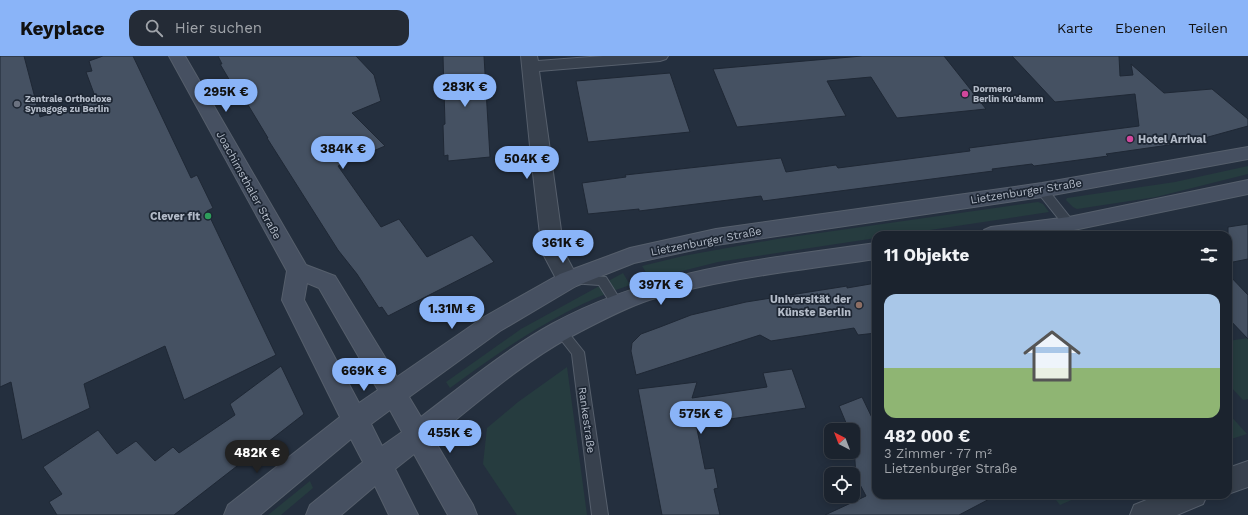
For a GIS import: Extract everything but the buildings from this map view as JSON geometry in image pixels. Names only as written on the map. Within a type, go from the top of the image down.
[{"type":"main road","name":"Joachimsthaler Straße","points":[[177,56],[298,271]]},
{"type":"main road","name":"Lietzenburger Straße","points":[[238,515],[356,420],[492,324],[568,280],[630,256],[716,237],[1042,190],[1248,153]]},
{"type":"main road","points":[[1019,231],[1068,224],[1248,187]]},
{"type":"main road","points":[[320,515],[379,465],[512,362],[560,331],[644,293],[729,272],[872,252]]},
{"type":"main road","points":[[404,515],[293,300],[298,271],[327,282],[463,515]]},
{"type":"street","points":[[568,280],[553,252],[530,61],[660,56]]},
{"type":"street","points":[[1232,480],[1248,474]]},
{"type":"street","points":[[1144,515],[1183,499]]},
{"type":"lane","points":[[1042,190],[1068,224]]},
{"type":"lane","points":[[568,280],[602,280],[617,304]]},
{"type":"lane","name":"Rankestraße","points":[[560,331],[578,352],[600,515]]},
{"type":"green space","points":[[1248,166],[1248,174],[1156,197],[1077,209],[1066,200],[1067,198],[1175,182]]},
{"type":"green space","points":[[1038,202],[1043,204],[1049,212],[923,231],[872,231],[872,239],[718,262],[650,279],[642,266],[683,256],[777,239]]},
{"type":"green space","points":[[623,273],[630,285],[605,294],[558,316],[514,343],[450,388],[446,382],[521,329]]},
{"type":"green space","points":[[1248,338],[1248,399],[1243,400],[1232,388],[1232,340]]},
{"type":"green space","points":[[567,367],[587,515],[517,515],[483,464],[487,428],[518,402]]},
{"type":"green space","points":[[1232,417],[1247,434],[1232,439]]},
{"type":"green space","points":[[310,481],[313,488],[281,515],[268,515]]},
{"type":"green space","points":[[1055,499],[1074,499],[1060,505]]},
{"type":"place","name":"Dormero Berlin Ku'damm","points":[[965,94]]},
{"type":"place","name":"Zentrale Orthodoxe Synagoge zu Berlin","points":[[17,104]]},
{"type":"place","name":"Hotel Arrival","points":[[1130,139]]},
{"type":"place","name":"Clever fit","points":[[208,216]]},
{"type":"place","name":"Universität der Künste Berlin","points":[[859,305]]}]
